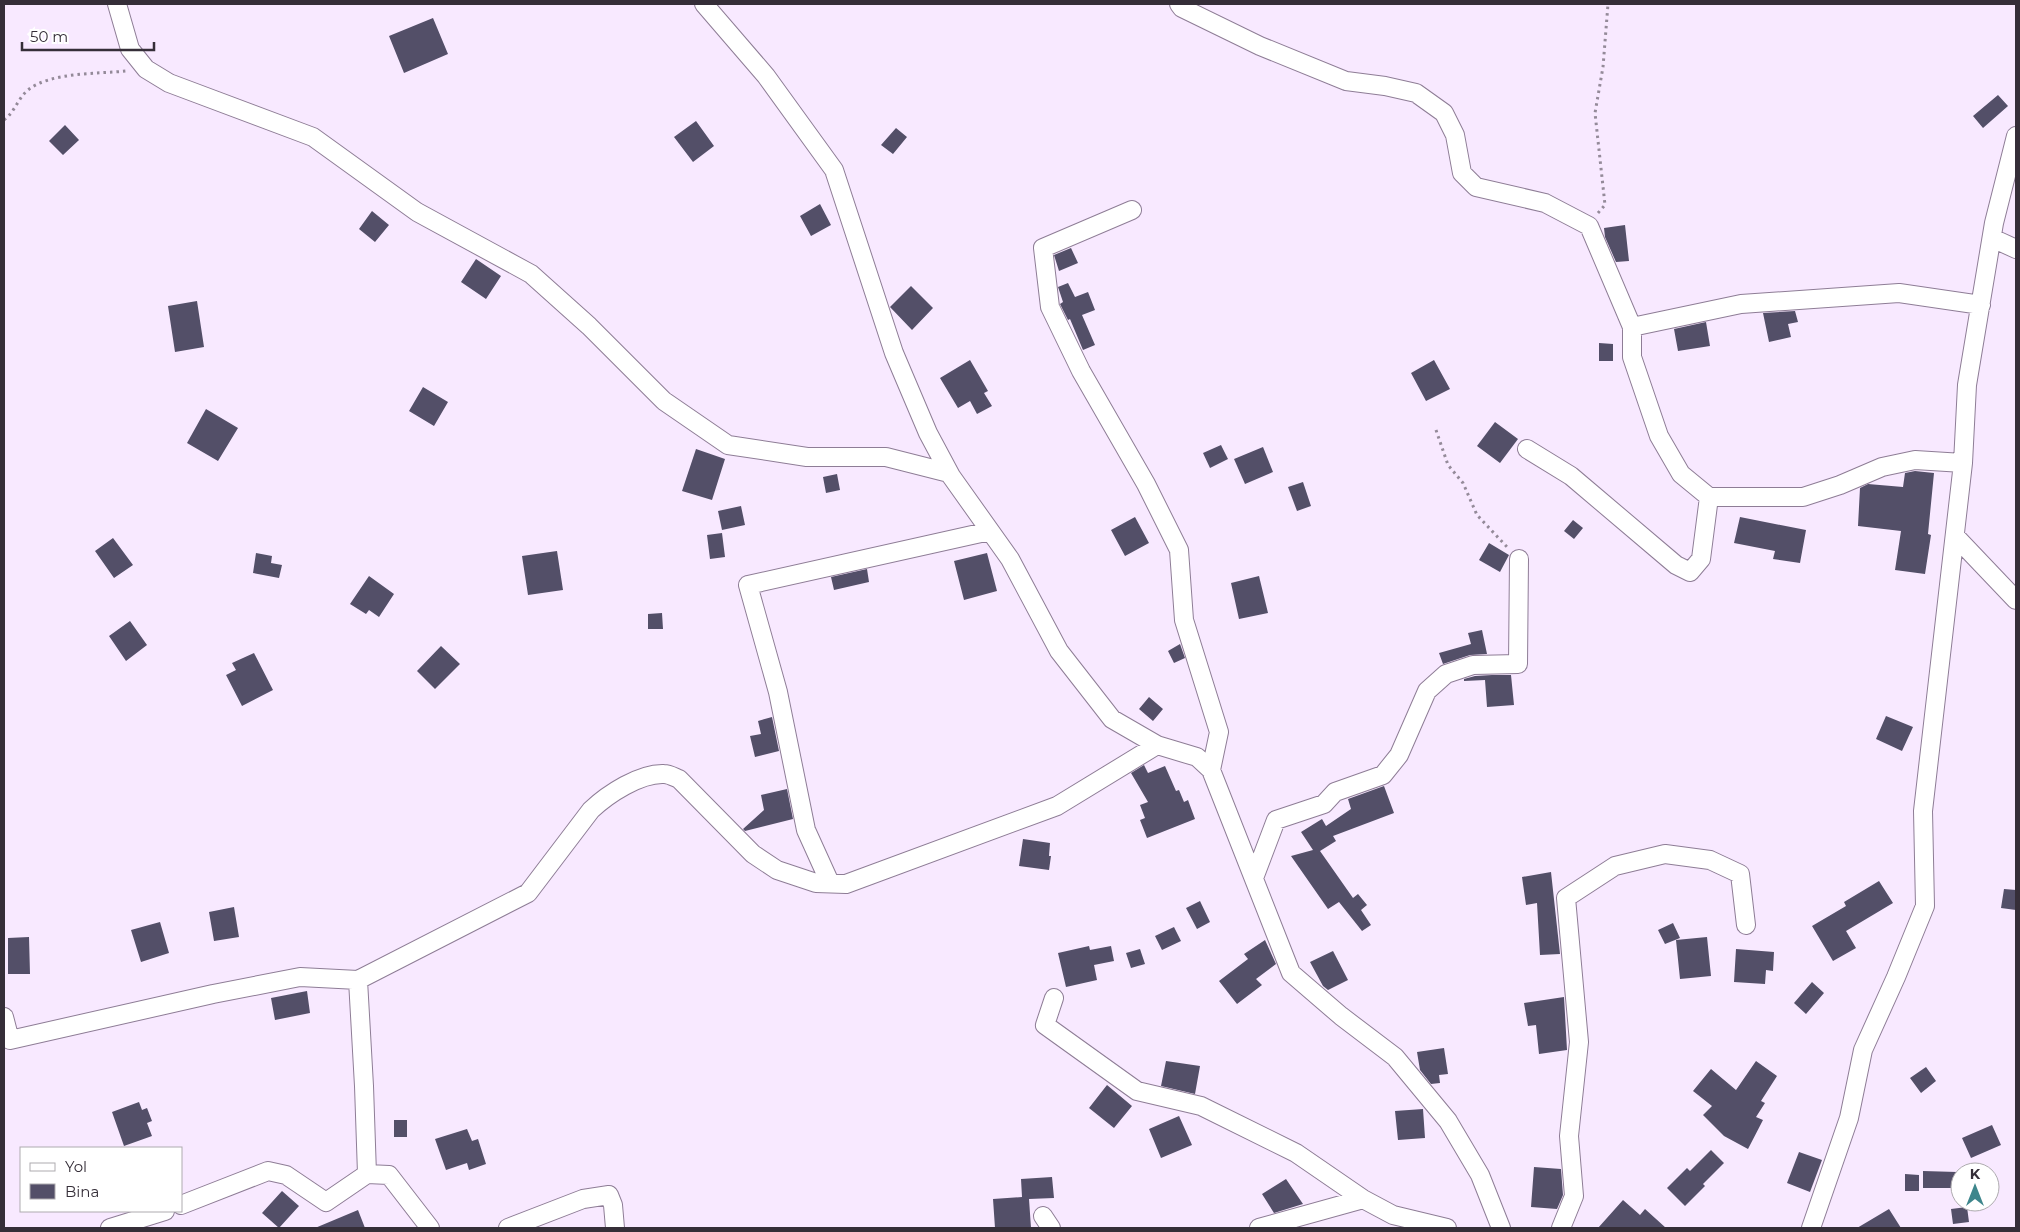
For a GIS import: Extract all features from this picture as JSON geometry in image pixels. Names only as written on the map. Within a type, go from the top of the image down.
[{"type":"street","points":[[117,4],[130,49],[146,68],[169,83],[313,137],[417,212],[531,274],[589,326],[664,401],[728,445],[807,457],[886,457],[949,473]]},
{"type":"street","points":[[704,4],[766,76],[834,170],[894,353],[928,433],[949,473],[1010,559],[1059,651],[1112,719],[1157,745],[1197,757],[1211,770],[1291,973],[1341,1016],[1394,1056],[1448,1121],[1480,1175],[1501,1228]]},
{"type":"street","points":[[1178,4],[1182,8],[1260,46],[1346,81],[1384,86],[1416,94],[1444,113],[1455,135],[1462,173],[1476,187],[1545,203],[1589,226],[1632,327],[1632,357],[1659,436],[1681,474],[1709,497],[1803,497],[1840,485],[1882,467],[1915,460],[1963,463]]},
{"type":"street","points":[[1811,1228],[1849,1118],[1863,1050],[1925,906],[1923,811],[1963,463],[1967,385],[1992,238],[2016,136]]},
{"type":"street","points":[[1132,210],[1043,248],[1050,307],[1081,371],[1146,484],[1179,550],[1184,620],[1219,732],[1211,770]]},
{"type":"street","points":[[1992,238],[2016,249]]},
{"type":"street","points":[[1632,327],[1741,304],[1899,293],[1981,305]]},
{"type":"street","points":[[1527,449],[1570,476],[1676,566],[1690,572],[1701,559],[1709,497]]},
{"type":"street","points":[[830,883],[806,830],[778,692],[748,585],[990,531]]},
{"type":"street","points":[[1955,536],[2016,600]]},
{"type":"street","points":[[1254,878],[1276,820],[1324,804],[1335,792],[1383,775],[1399,755],[1427,691],[1446,674],[1473,665],[1518,664],[1519,559]]},
{"type":"street","points":[[4,1017],[10,1040],[213,994],[300,977],[358,980],[528,893],[592,810],[603,799],[644,776],[665,774],[679,779],[753,854],[777,870],[816,883],[846,884],[1057,806],[1157,745]]},
{"type":"street","points":[[1561,1228],[1574,1196],[1569,1136],[1579,1042],[1566,898],[1615,866],[1665,854],[1710,860],[1740,874],[1746,925]]},
{"type":"street","points":[[358,980],[364,1086],[366,1174]]},
{"type":"street","points":[[1054,998],[1045,1026],[1137,1092],[1201,1106],[1296,1153],[1363,1198],[1393,1215],[1447,1228]]},
{"type":"street","points":[[182,1205],[268,1171],[286,1175],[326,1202],[366,1174],[389,1175],[430,1228]]},
{"type":"street","points":[[508,1228],[583,1198],[609,1195],[613,1205],[615,1228]]},
{"type":"street","points":[[1259,1228],[1363,1198]]},
{"type":"street","points":[[110,1228],[162,1212]]},
{"type":"path","points":[[1589,226],[1605,205],[1596,113],[1603,67],[1608,4]]},
{"type":"path","points":[[4,120],[12,114],[27,90],[49,79],[146,68]]},
{"type":"path","points":[[1436,430],[1448,465],[1463,483],[1477,515],[1519,559]]},
{"type":"building","points":[[433,18],[448,54],[404,73],[389,36]]},
{"type":"building","points":[[1998,95],[2008,106],[1983,128],[1973,116]]},
{"type":"building","points":[[696,121],[714,146],[693,162],[674,137]]},
{"type":"building","points":[[65,125],[79,140],[63,155],[49,141]]},
{"type":"building","points":[[896,128],[907,137],[893,154],[881,145]]},
{"type":"building","points":[[820,204],[831,225],[811,236],[800,216]]},
{"type":"building","points":[[372,211],[389,225],[375,242],[359,229]]},
{"type":"building","points":[[1625,225],[1629,261],[1616,262],[1605,237],[1604,228]]},
{"type":"building","points":[[1071,248],[1078,263],[1059,271],[1054,255]]},
{"type":"building","points":[[476,259],[501,276],[486,299],[461,282]]},
{"type":"building","points":[[1068,283],[1075,297],[1088,292],[1095,310],[1082,315],[1095,345],[1083,350],[1070,319],[1068,320],[1060,304],[1063,302],[1058,287]]},
{"type":"building","points":[[911,286],[933,308],[912,330],[890,307]]},
{"type":"building","points":[[197,301],[204,347],[175,352],[168,306]]},
{"type":"building","points":[[1795,311],[1798,322],[1788,324],[1791,337],[1769,342],[1763,313]]},
{"type":"building","points":[[1706,322],[1710,346],[1678,351],[1674,329]]},
{"type":"building","points":[[1599,343],[1613,344],[1613,361],[1599,361]]},
{"type":"building","points":[[970,360],[988,391],[984,393],[992,406],[977,414],[970,401],[958,408],[940,378]]},
{"type":"building","points":[[1434,360],[1450,389],[1426,401],[1411,373]]},
{"type":"building","points":[[423,387],[448,402],[434,426],[409,411]]},
{"type":"building","points":[[206,409],[238,428],[218,461],[187,443]]},
{"type":"building","points":[[1495,422],[1518,439],[1500,463],[1477,446]]},
{"type":"building","points":[[1221,445],[1228,459],[1210,468],[1203,453]]},
{"type":"building","points":[[1263,447],[1273,472],[1245,484],[1234,459]]},
{"type":"building","points":[[696,449],[725,459],[712,500],[682,491]]},
{"type":"building","points":[[1915,471],[1934,473],[1928,534],[1931,535],[1925,574],[1895,570],[1901,531],[1858,526],[1860,488],[1868,484],[1903,487],[1905,473]]},
{"type":"building","points":[[837,474],[840,490],[826,493],[823,477]]},
{"type":"building","points":[[1303,482],[1311,506],[1297,511],[1288,487]]},
{"type":"building","points":[[741,506],[745,525],[722,530],[718,511]]},
{"type":"building","points":[[1135,517],[1149,543],[1125,556],[1111,530]]},
{"type":"building","points":[[1740,517],[1806,530],[1800,563],[1773,559],[1775,551],[1734,543]]},
{"type":"building","points":[[1573,520],[1583,528],[1574,539],[1564,531]]},
{"type":"building","points":[[722,533],[725,557],[710,559],[707,535]]},
{"type":"building","points":[[113,538],[133,565],[114,578],[95,551]]},
{"type":"building","points":[[1489,543],[1509,555],[1500,572],[1479,560]]},
{"type":"building","points":[[557,551],[563,590],[528,595],[522,556]]},
{"type":"building","points":[[256,553],[272,556],[271,563],[282,565],[279,578],[253,573]]},
{"type":"building","points":[[987,553],[997,591],[964,600],[954,561]]},
{"type":"building","points":[[867,569],[869,582],[834,590],[831,577]]},
{"type":"building","points":[[369,576],[394,594],[379,617],[369,610],[366,614],[350,604]]},
{"type":"building","points":[[1259,576],[1268,613],[1239,619],[1231,583]]},
{"type":"building","points":[[662,613],[663,629],[648,629],[648,614]]},
{"type":"building","points":[[130,621],[147,645],[126,661],[109,636]]},
{"type":"building","points":[[1482,630],[1487,654],[1470,655],[1443,664],[1439,653],[1471,644],[1468,633]]},
{"type":"building","points":[[1180,644],[1185,658],[1174,663],[1168,651]]},
{"type":"building","points":[[441,646],[460,664],[435,689],[417,671]]},
{"type":"building","points":[[254,653],[273,690],[242,706],[226,675],[236,670],[232,663]]},
{"type":"building","points":[[1511,675],[1514,705],[1487,707],[1485,680],[1464,681],[1464,679],[1475,676]]},
{"type":"building","points":[[1149,697],[1163,709],[1153,721],[1139,709]]},
{"type":"building","points":[[1886,716],[1913,727],[1902,751],[1876,739]]},
{"type":"building","points":[[772,717],[779,751],[755,757],[750,736],[761,734],[758,721]]},
{"type":"building","points":[[1144,765],[1148,773],[1165,766],[1176,791],[1179,790],[1184,802],[1188,800],[1195,819],[1147,838],[1140,820],[1145,818],[1140,805],[1148,802],[1131,773]]},
{"type":"building","points":[[1384,786],[1394,813],[1333,836],[1336,841],[1320,851],[1353,898],[1358,894],[1367,905],[1361,910],[1371,925],[1362,931],[1339,902],[1328,909],[1291,856],[1313,850],[1301,832],[1322,819],[1326,826],[1351,809],[1348,799]]},
{"type":"building","points":[[787,789],[793,819],[745,831],[743,829],[764,810],[761,795]]},
{"type":"building","points":[[1023,839],[1050,843],[1049,870],[1019,866]]},
{"type":"building","points":[[1551,872],[1560,954],[1540,955],[1537,903],[1526,905],[1522,877]]},
{"type":"building","points":[[1879,881],[1893,903],[1846,931],[1856,948],[1833,961],[1812,926],[1846,906],[1844,902]]},
{"type":"building","points":[[2004,889],[2016,890],[2016,910],[2001,908]]},
{"type":"building","points":[[1200,901],[1210,922],[1197,929],[1186,908]]},
{"type":"building","points":[[234,907],[239,937],[214,941],[209,912]]},
{"type":"building","points":[[160,922],[169,953],[141,962],[131,930]]},
{"type":"building","points":[[1673,923],[1680,938],[1665,944],[1658,930]]},
{"type":"building","points":[[1174,927],[1181,941],[1162,950],[1155,936]]},
{"type":"building","points":[[29,937],[30,974],[8,974],[8,938]]},
{"type":"building","points":[[1707,937],[1711,976],[1680,979],[1676,940]]},
{"type":"building","points":[[1265,940],[1276,964],[1256,979],[1262,985],[1237,1004],[1219,981],[1248,959],[1244,954]]},
{"type":"building","points":[[1089,946],[1090,950],[1111,946],[1114,961],[1094,965],[1097,980],[1066,987],[1058,953]]},
{"type":"building","points":[[1140,949],[1145,964],[1131,968],[1126,953]]},
{"type":"building","points":[[1736,949],[1774,952],[1773,971],[1766,970],[1765,984],[1734,982]]},
{"type":"building","points":[[1333,951],[1348,980],[1328,990],[1323,986],[1310,962]]},
{"type":"building","points":[[1812,982],[1824,993],[1806,1014],[1794,1003]]},
{"type":"building","points":[[307,991],[310,1013],[275,1020],[271,998]]},
{"type":"building","points":[[1564,997],[1567,1050],[1539,1054],[1536,1025],[1528,1026],[1524,1003]]},
{"type":"building","points":[[1444,1048],[1448,1074],[1439,1075],[1440,1083],[1431,1084],[1420,1070],[1417,1052]]},
{"type":"building","points":[[1166,1061],[1200,1066],[1195,1094],[1161,1086]]},
{"type":"building","points":[[1756,1061],[1777,1076],[1761,1101],[1765,1103],[1756,1117],[1763,1120],[1748,1149],[1724,1136],[1703,1115],[1712,1106],[1693,1091],[1711,1069],[1736,1090]]},
{"type":"building","points":[[1926,1067],[1936,1081],[1921,1093],[1910,1078]]},
{"type":"building","points":[[1107,1085],[1132,1106],[1114,1128],[1089,1108]]},
{"type":"building","points":[[139,1102],[142,1110],[147,1108],[152,1121],[147,1123],[152,1136],[124,1146],[112,1112]]},
{"type":"building","points":[[1423,1109],[1425,1138],[1398,1140],[1395,1111]]},
{"type":"building","points":[[1179,1116],[1192,1145],[1161,1158],[1149,1129]]},
{"type":"building","points":[[394,1120],[407,1120],[407,1137],[394,1137]]},
{"type":"building","points":[[1992,1125],[2001,1145],[1971,1158],[1962,1138]]},
{"type":"building","points":[[467,1129],[472,1141],[478,1139],[486,1164],[469,1170],[467,1163],[446,1170],[435,1139]]},
{"type":"building","points":[[1711,1150],[1724,1163],[1685,1206],[1667,1188],[1687,1168],[1690,1171]]},
{"type":"building","points":[[1799,1152],[1822,1160],[1810,1192],[1787,1183]]},
{"type":"building","points":[[1534,1167],[1561,1169],[1563,1195],[1557,1209],[1531,1207]]},
{"type":"building","points":[[1923,1171],[1950,1172],[1950,1188],[1923,1188]]},
{"type":"building","points":[[1905,1174],[1919,1175],[1919,1191],[1905,1191]]},
{"type":"building","points":[[1052,1177],[1054,1198],[1029,1199],[1031,1228],[995,1228],[993,1199],[1022,1197],[1021,1179]]},
{"type":"building","points":[[1286,1179],[1303,1204],[1274,1213],[1262,1194]]},
{"type":"building","points":[[282,1191],[299,1206],[279,1228],[262,1213]]},
{"type":"building","points":[[1623,1200],[1640,1215],[1645,1209],[1666,1228],[1598,1228]]},
{"type":"building","points":[[1889,1209],[1901,1228],[1857,1228]]},
{"type":"building","points":[[358,1210],[365,1228],[315,1228]]},
{"type":"building","points":[[1951,1212],[1968,1212],[1969,1222],[1953,1224]]}]
